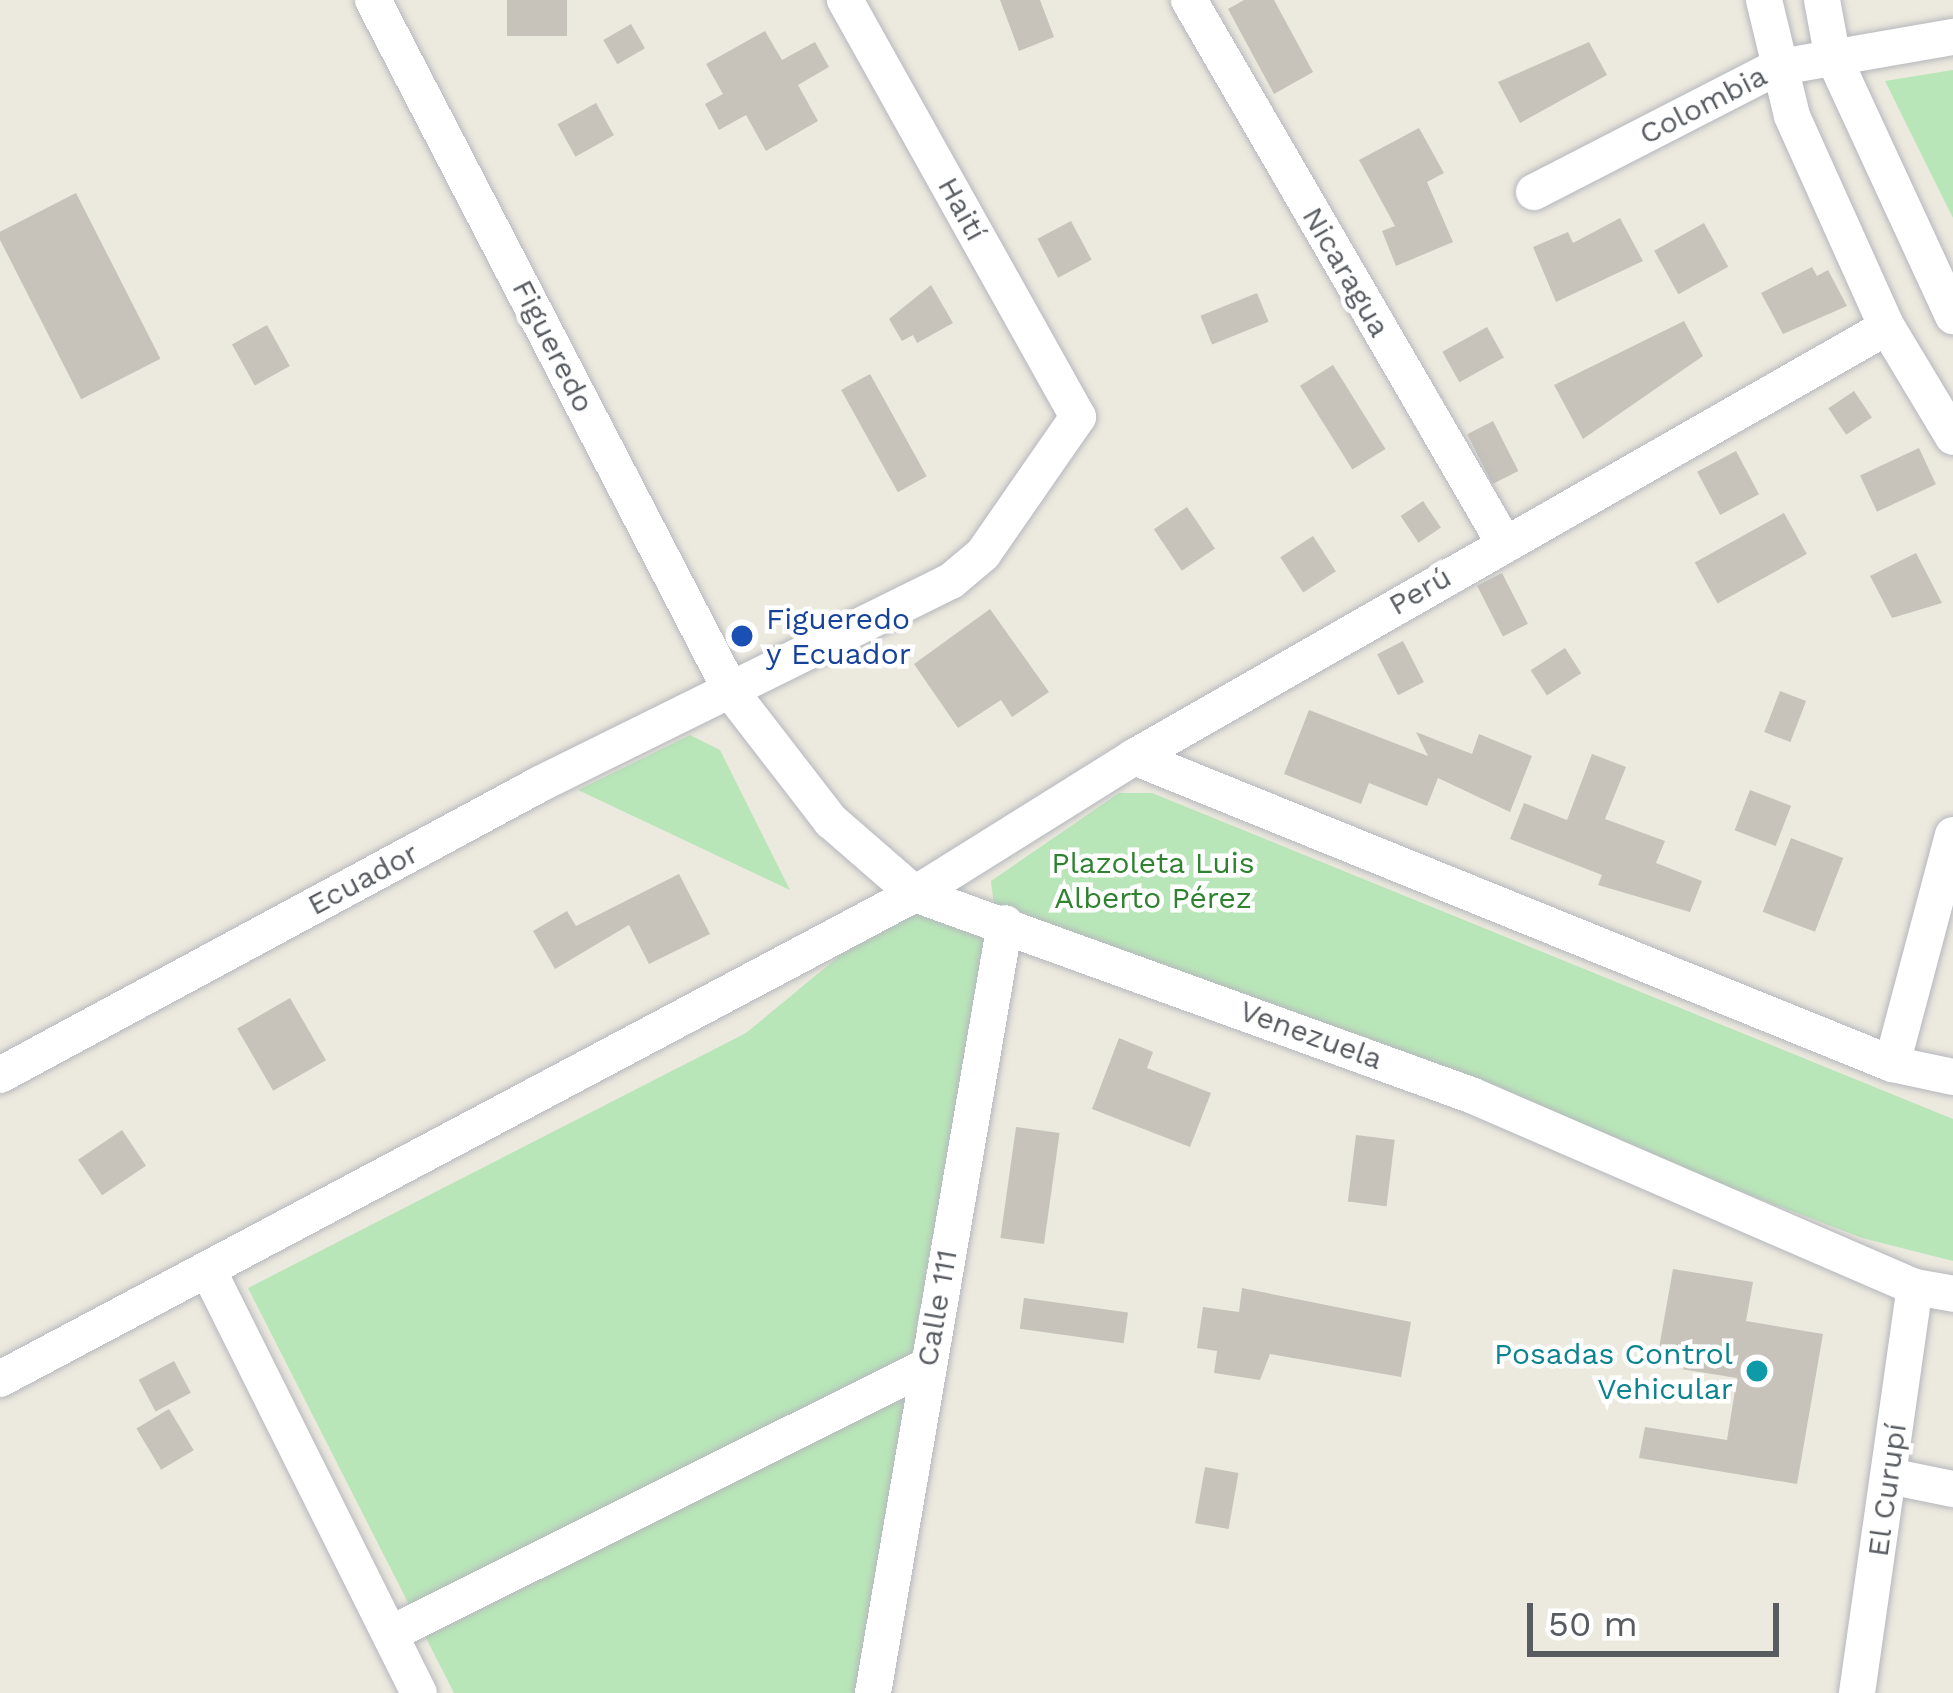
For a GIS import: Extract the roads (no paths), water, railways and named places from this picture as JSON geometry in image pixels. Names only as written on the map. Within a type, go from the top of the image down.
[{"type":"street","name":"Figueredo","points":[[374,0],[732,693]]},
{"type":"street","name":"Haití","points":[[845,0],[1078,417]]},
{"type":"street","name":"Nicaragua","points":[[1189,0],[1504,543]]},
{"type":"street","points":[[1764,0],[1774,68],[1888,327],[1953,437]]},
{"type":"street","points":[[1822,0],[1832,54],[1953,316]]},
{"type":"street","name":"Colombia","points":[[1534,192],[1774,68],[1832,54],[1953,37]]},
{"type":"street","name":"Perú","points":[[0,1378],[209,1272],[915,894],[1133,757],[1888,327]]},
{"type":"street","name":"Ecuador","points":[[0,1075],[540,784],[951,581],[983,554],[1078,417]]},
{"type":"street","name":"Venezuela","points":[[732,693],[831,821],[915,894],[1471,1095],[1915,1287],[1953,1294]]},
{"type":"street","points":[[1133,757],[1892,1064],[1953,1077]]},
{"type":"street","points":[[1892,1064],[1953,835]]},
{"type":"street","name":"Calle 111","points":[[873,1693],[1005,923]]},
{"type":"street","points":[[209,1272],[418,1693]]},
{"type":"street","name":"El Curupí","points":[[1857,1693],[1915,1287]]},
{"type":"street","points":[[390,1634],[927,1366]]},
{"type":"street","points":[[1889,1476],[1953,1489]]},
{"type":"place","name":"Figueredo y Ecuador","points":[[742,636]]},
{"type":"place","name":"Posadas Control Vehicular","points":[[1757,1371]]},
{"type":"park label","name":"Plazoleta Luis Alberto Pérez","points":[[1153,880]]}]
